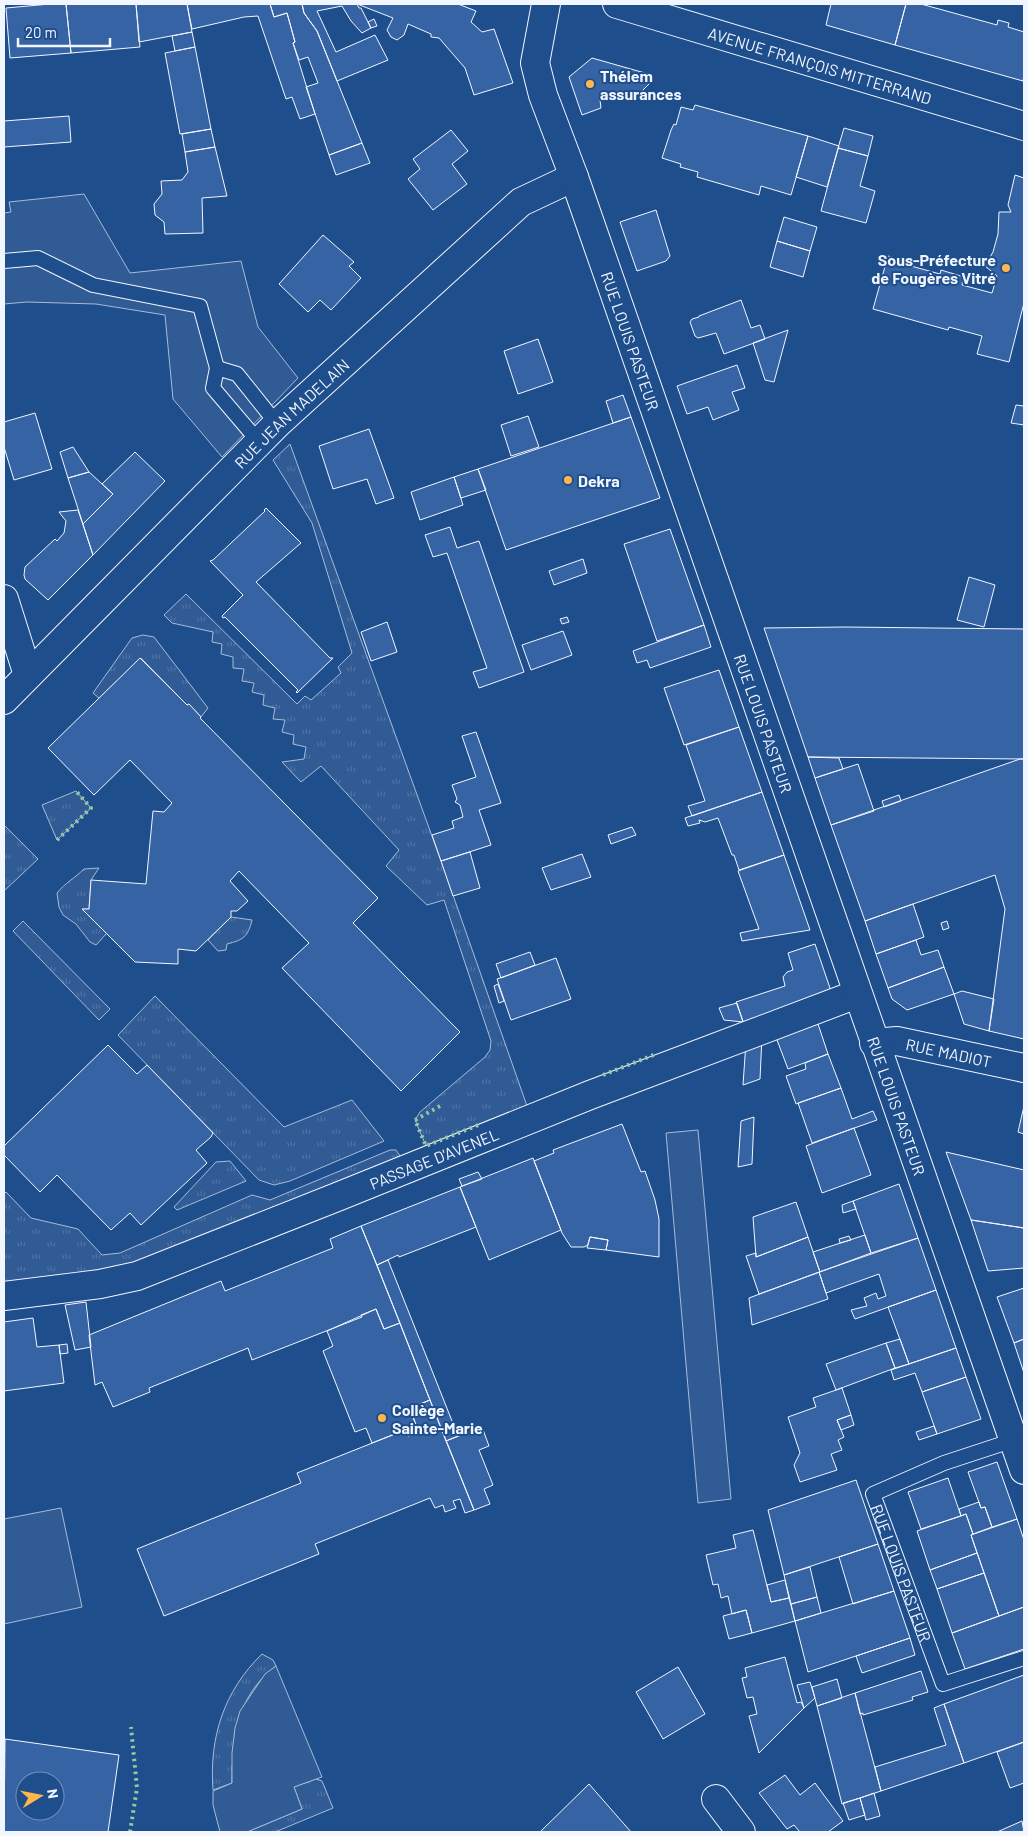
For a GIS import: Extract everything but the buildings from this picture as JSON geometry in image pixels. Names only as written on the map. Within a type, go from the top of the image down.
[{"type":"street","name":"RUE LOUIS PASTEUR","points":[[546,4],[535,63],[543,95],[574,176],[1024,1470]]},
{"type":"street","name":"AVENUE FRANÇOIS MITTERRAND","points":[[617,4],[1024,126]]},
{"type":"street","name":"RUE JEAN MADELAIN","points":[[4,700],[268,433],[521,202],[574,176]]},
{"type":"street","points":[[4,599],[28,674]]},
{"type":"street","name":"PASSAGE D'AVENEL","points":[[4,1296],[100,1284],[136,1276],[337,1198],[590,1095],[858,994]]},
{"type":"street","name":"RUE MADIOT","points":[[874,1043],[897,1040],[1024,1068]]},
{"type":"street","points":[[716,1798],[741,1832]]},
{"type":"lane","points":[[4,261],[38,258],[93,286],[200,306],[217,368],[213,388],[268,433]]},
{"type":"lane","points":[[217,368],[237,374],[268,433]]},
{"type":"lane","name":"RUE LOUIS PASTEUR","points":[[1014,1440],[944,1463],[873,1494],[943,1684],[1024,1658]]},
{"type":"green space","points":[[290,444],[441,861],[527,1106],[426,1146],[415,1120],[420,1112],[485,1057],[490,1050],[491,1041],[444,900],[427,905],[386,866],[399,850],[321,766],[301,782],[282,762],[304,759],[306,747],[293,744],[294,735],[282,732],[285,720],[273,719],[275,708],[263,705],[264,695],[252,692],[254,683],[242,681],[244,669],[233,668],[233,657],[221,654],[222,644],[212,642],[213,632],[172,623],[164,615],[186,594],[297,704],[305,696],[311,700],[341,673],[338,667],[352,653],[312,523],[273,460]]},
{"type":"green space","points":[[143,635],[154,637],[208,708],[201,717],[141,658],[99,698],[93,693],[132,638]]},
{"type":"green space","points":[[76,791],[91,808],[57,840],[42,805]]},
{"type":"green space","points":[[4,825],[38,859],[4,891]]},
{"type":"green space","points":[[99,868],[91,880],[89,909],[83,909],[107,933],[96,945],[90,942],[76,924],[63,915],[59,907],[57,893],[84,869]]},
{"type":"green space","points":[[231,917],[252,920],[244,937],[227,944],[226,950],[218,951],[208,940]]},
{"type":"green space","points":[[23,921],[110,1009],[99,1020],[13,931]]},
{"type":"green space","points":[[155,996],[284,1127],[352,1100],[384,1141],[290,1181],[274,1185],[259,1180],[118,1035]]},
{"type":"green space","points":[[390,1150],[396,1150],[400,1156],[128,1271],[4,1288],[4,1194],[6,1192],[31,1218],[78,1229],[102,1255],[120,1253],[252,1195],[270,1200]]},
{"type":"green space","points":[[230,1161],[246,1181],[177,1210],[174,1207],[216,1162]]},
{"type":"green space","points":[[262,1654],[273,1660],[276,1666],[253,1690],[239,1718],[233,1750],[232,1783],[213,1790],[212,1770],[214,1752],[222,1716],[238,1683]]},
{"type":"green space","points":[[316,1779],[322,1781],[333,1808],[275,1832],[247,1832],[302,1809],[294,1787]]},
{"type":"shaded area","points":[[84,194],[130,273],[241,261],[258,327],[298,378],[222,457],[173,399],[165,315],[96,304],[27,302],[4,304],[4,213],[11,212],[9,202]]},
{"type":"shaded area","points":[[698,1130],[731,1499],[698,1503],[666,1133]]},
{"type":"shaded area","points":[[61,1508],[82,1607],[4,1624],[4,1519]]},
{"type":"shaded area","points":[[276,1666],[322,1777],[294,1787],[302,1809],[247,1832],[220,1832],[213,1805],[213,1791],[232,1783],[232,1753],[235,1728],[240,1711],[265,1674]]},
{"type":"hedge","points":[[57,840],[91,808],[76,791]]},
{"type":"hedge","points":[[603,1075],[656,1054]]},
{"type":"hedge","points":[[440,1106],[415,1120],[426,1146],[481,1124]]},
{"type":"hedge","points":[[130,1832],[137,1788],[131,1727]]},
{"type":"place","name":"Thélem assurances","points":[[590,84]]},
{"type":"place","name":"Sous-Préfecture de Fougères Vitré","points":[[1006,268]]},
{"type":"place","name":"Dekra","points":[[568,480]]},
{"type":"place","name":"Collège Sainte-Marie","points":[[382,1418]]}]
